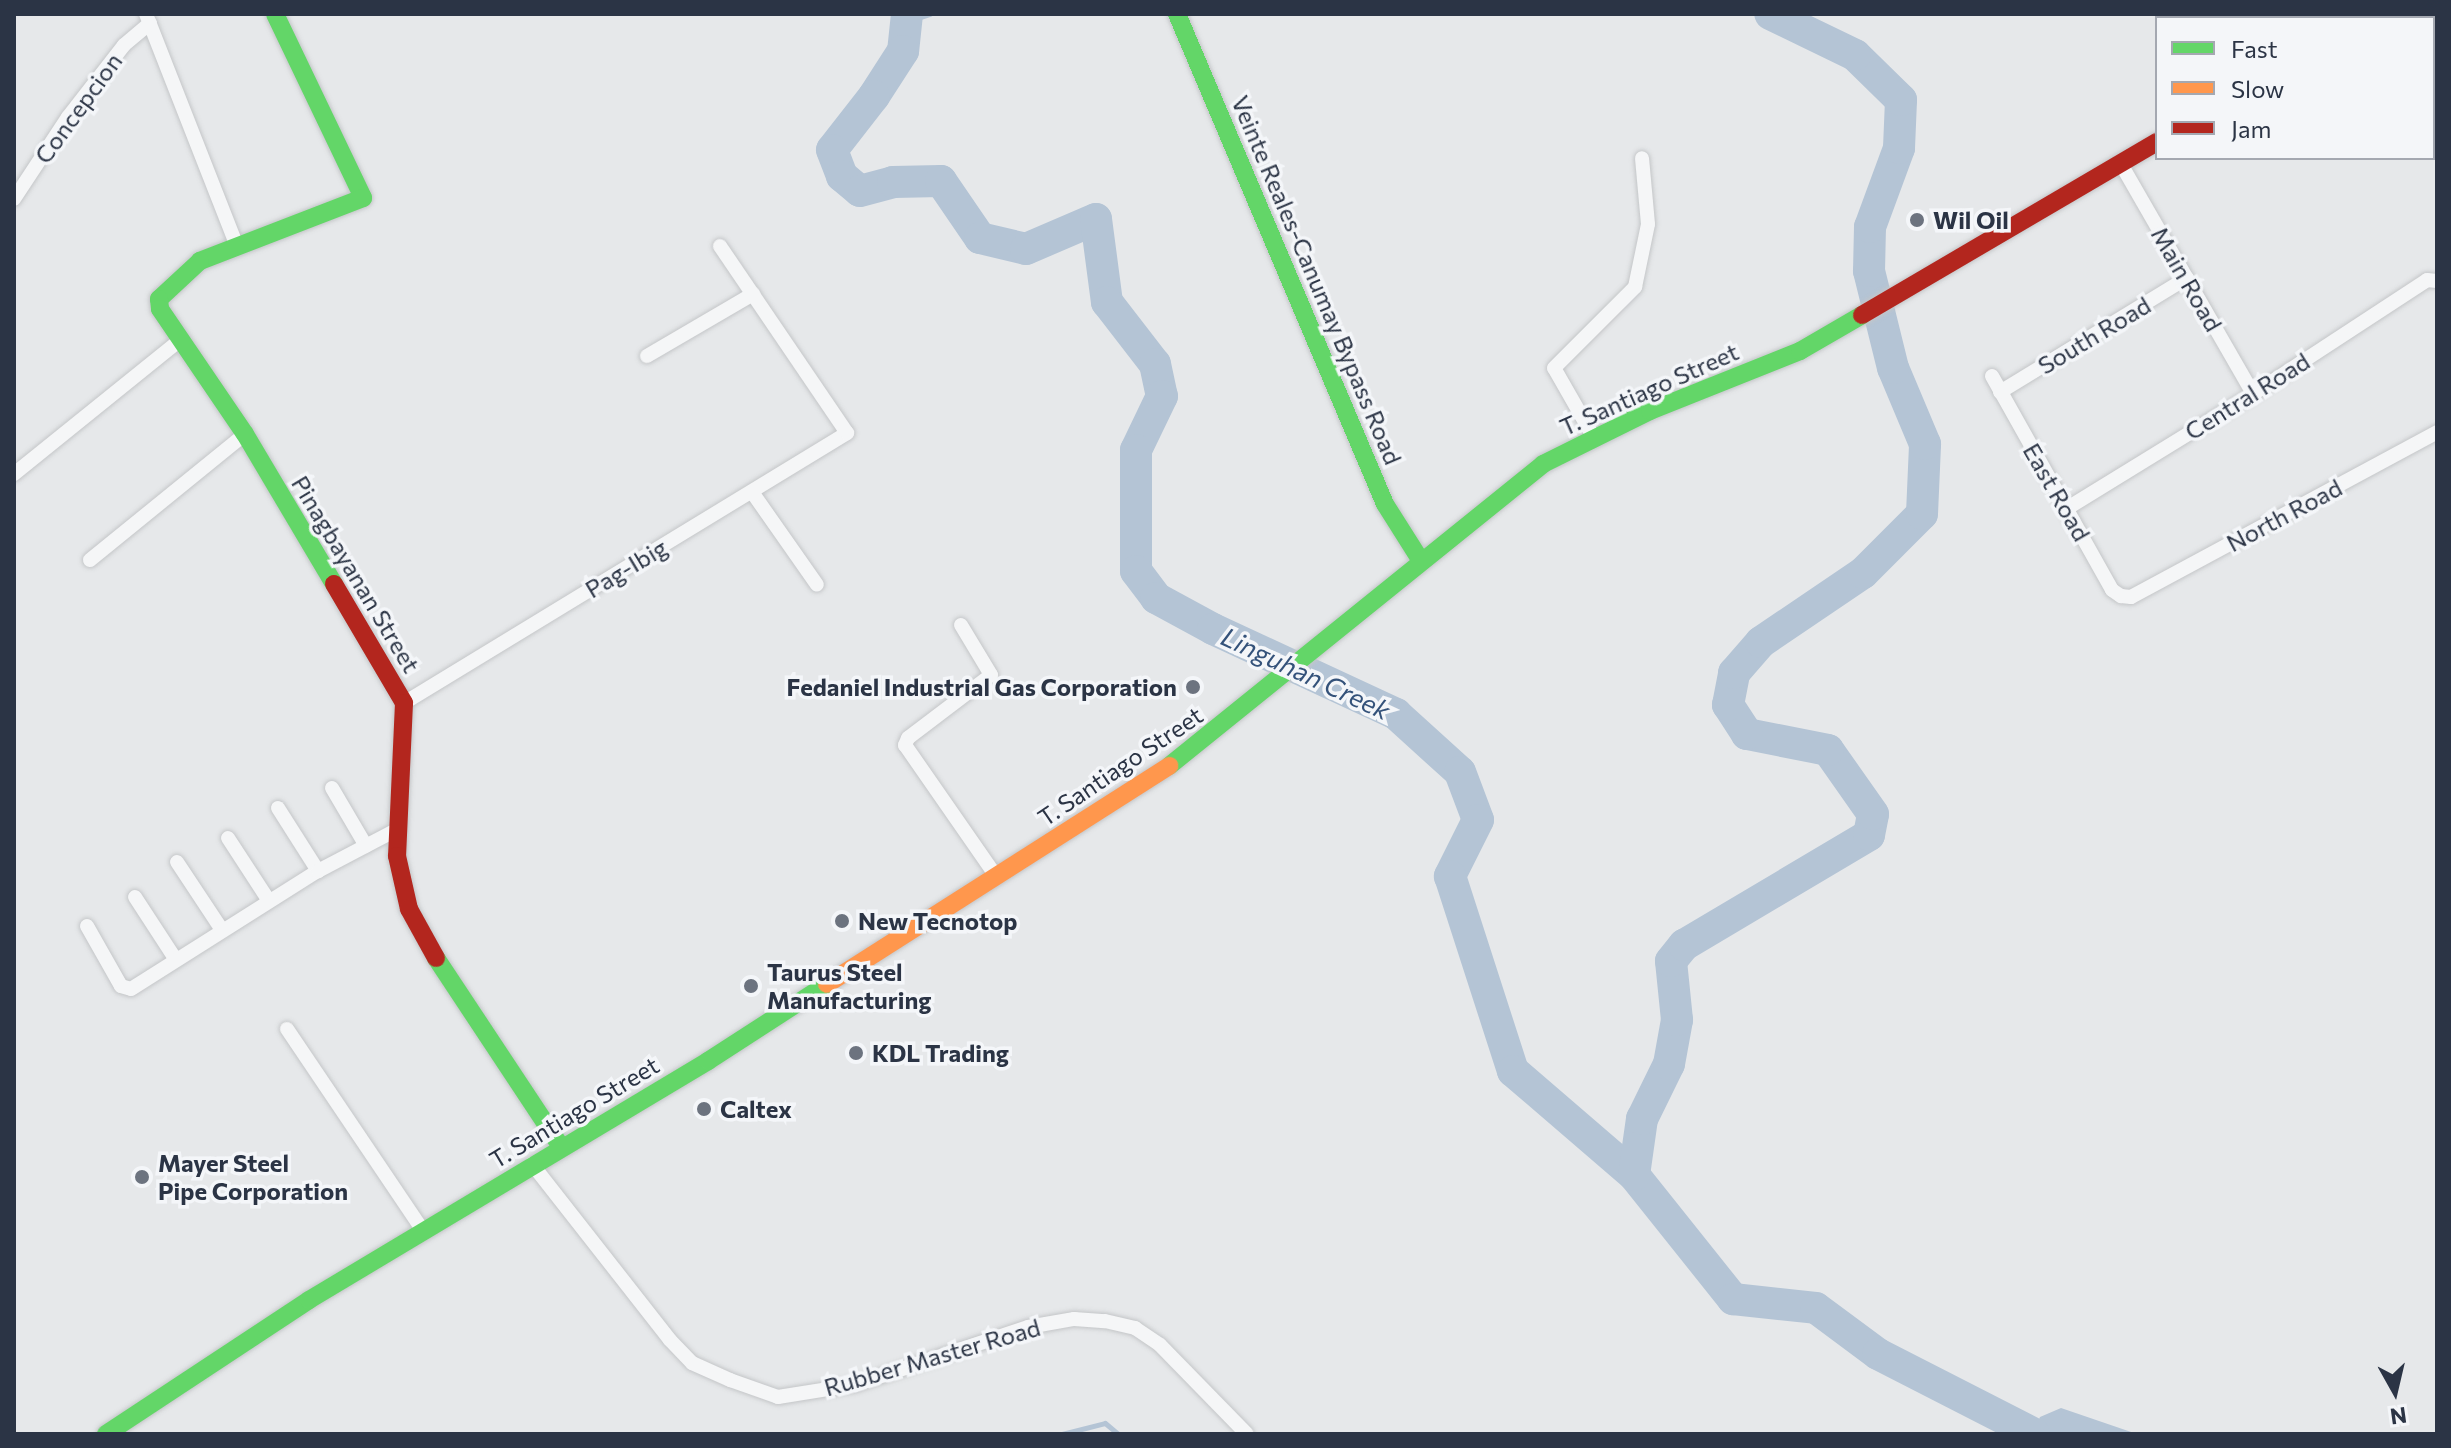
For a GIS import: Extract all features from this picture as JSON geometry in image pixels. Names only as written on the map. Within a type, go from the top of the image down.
[{"type":"main road","points":[[237,246],[363,198],[275,14]]},
{"type":"main road","name":"Veinte Reales-Canumay Bypass Road","points":[[1177,14],[1385,504],[1421,561]]},
{"type":"main road","name":"T. Santiago Street","points":[[106,1434],[309,1300],[708,1061],[1187,754],[1543,464],[1593,436],[1800,351],[2155,143]]},
{"type":"main road","name":"Pinagbayanan Street","points":[[237,246],[200,261],[159,299],[165,319],[245,434],[404,703],[396,830],[402,888],[427,944],[561,1147]]},
{"type":"street","points":[[148,18],[237,246]]},
{"type":"street","name":"Concepcion","points":[[14,199],[68,117],[148,18]]},
{"type":"street","points":[[1593,436],[1554,368],[1635,287],[1648,224],[1642,158]]},
{"type":"street","name":"Main Road","points":[[2121,164],[2253,394]]},
{"type":"street","points":[[647,356],[753,294],[720,246]]},
{"type":"street","name":"South Road","points":[[2000,392],[2187,278]]},
{"type":"street","name":"Central Road","points":[[2066,509],[2432,280]]},
{"type":"street","name":"Pag-Ibig","points":[[404,703],[847,433],[753,294]]},
{"type":"street","points":[[14,474],[179,341]]},
{"type":"street","name":"East Road","points":[[1992,376],[2112,590],[2131,597]]},
{"type":"street","name":"North Road","points":[[2131,597],[2437,432]]},
{"type":"street","points":[[90,560],[245,434]]},
{"type":"street","points":[[752,492],[817,585]]},
{"type":"street","points":[[961,625],[991,675],[908,738],[905,745],[996,876]]},
{"type":"street","points":[[332,788],[366,846]]},
{"type":"street","points":[[278,808],[318,871]]},
{"type":"street","points":[[87,926],[126,989],[131,989],[318,871],[396,830]]},
{"type":"street","points":[[228,838],[269,901]]},
{"type":"street","points":[[177,862],[222,930]]},
{"type":"street","points":[[135,897],[176,960]]},
{"type":"street","points":[[287,1029],[423,1231]]},
{"type":"street","name":"Rubber Master Road","points":[[532,1164],[670,1340],[692,1363],[730,1380],[778,1397],[854,1385],[1028,1327],[1074,1319],[1105,1321],[1135,1328],[1160,1345],[1247,1434]]},
{"type":"water","points":[[2061,1408],[2137,1434],[2033,1434],[2040,1417]]},
{"type":"waterway","name":"Linguhan Creek","points":[[907,14],[903,51],[874,96],[832,150],[842,176],[860,191],[893,182],[941,181],[980,238],[1026,249],[1096,219],[1107,302],[1155,364],[1162,396],[1136,450],[1136,571],[1156,598],[1213,629],[1396,714],[1460,772],[1478,820],[1450,876],[1513,1071],[1634,1175],[1733,1299],[1816,1308],[1878,1354],[2034,1434]]},
{"type":"waterway","points":[[908,21],[930,14]]},
{"type":"waterway","points":[[1634,1175],[1642,1119],[1669,1064],[1677,1020],[1671,961],[1684,945],[1869,835],[1873,814],[1828,750],[1747,734],[1728,705],[1734,673],[1761,642],[1863,573],[1922,514],[1925,444],[1893,368],[1869,271],[1870,227],[1899,148],[1901,100],[1855,55],[1770,14]]},
{"type":"waterway","points":[[1062,1434],[1105,1423],[1118,1434]]},
{"type":"traffic: fast","points":[[275,14],[363,198],[200,261],[159,299],[160,309],[245,434],[334,584]]},
{"type":"traffic: fast","points":[[1177,14],[1385,504],[1421,561]]},
{"type":"traffic: fast","points":[[1169,766],[1543,464],[1650,411],[1800,351],[1862,315]]},
{"type":"traffic: fast","points":[[436,958],[561,1147]]},
{"type":"traffic: fast","points":[[106,1434],[309,1300],[708,1061],[827,984]]},
{"type":"traffic: slow","points":[[827,984],[1169,766]]},
{"type":"traffic: jam","points":[[2364,16],[2367,14]]},
{"type":"traffic: jam","points":[[1862,315],[2155,143]]},
{"type":"traffic: jam","points":[[334,584],[404,703],[397,856],[409,909],[436,958]]},
{"type":"place","name":"Wil Oil","points":[[1917,220]]},
{"type":"place","name":"Fedaniel Industrial Gas Corporation","points":[[1193,687]]},
{"type":"place","name":"New Tecnotop","points":[[842,921]]},
{"type":"place","name":"Taurus Steel Manufacturing","points":[[751,986]]},
{"type":"place","name":"KDL Trading","points":[[856,1053]]},
{"type":"place","name":"Caltex","points":[[704,1109]]},
{"type":"place","name":"Mayer Steel Pipe Corporation","points":[[142,1177]]}]
